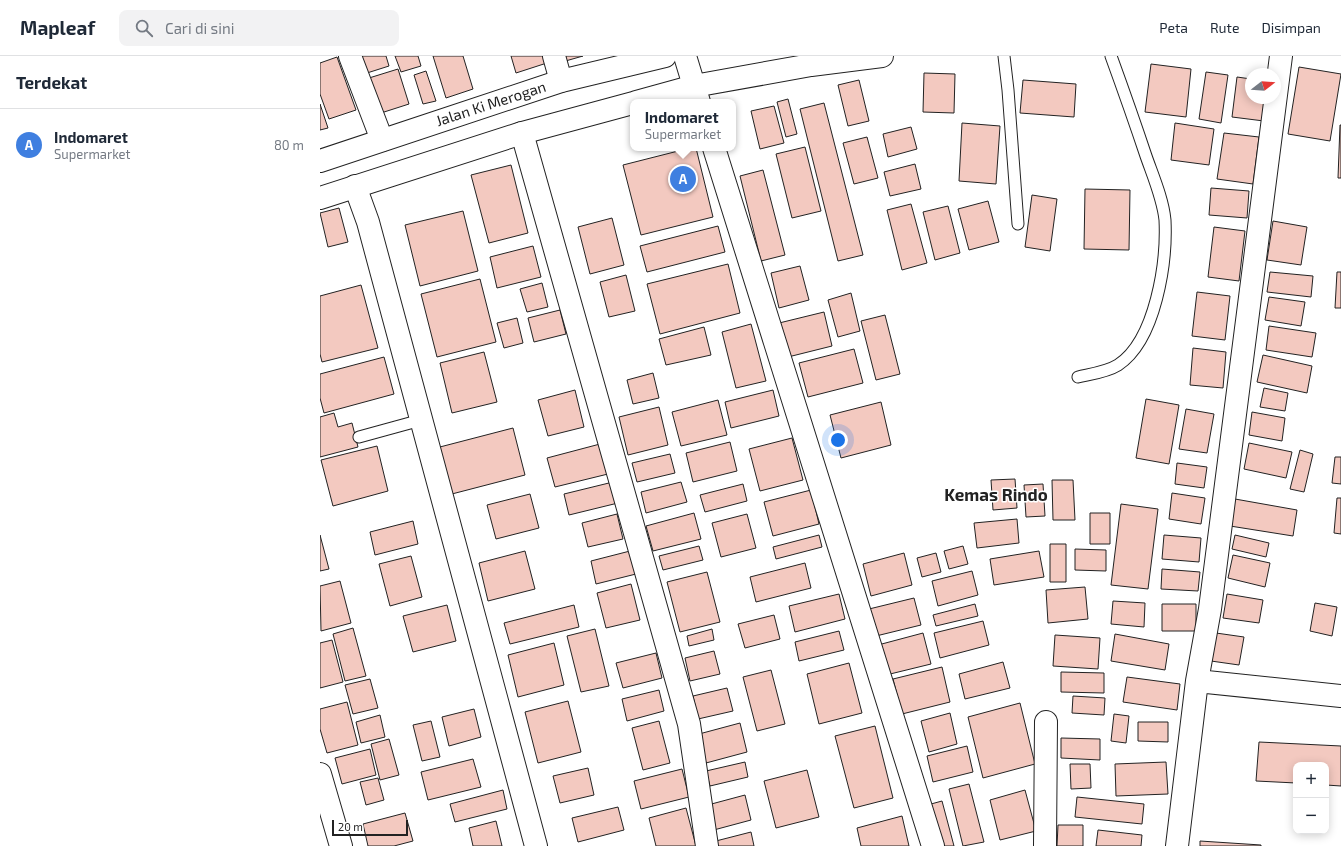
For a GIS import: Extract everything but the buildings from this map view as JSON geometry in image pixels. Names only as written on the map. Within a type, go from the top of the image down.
[{"type":"main road","points":[[350,56],[382,140]]},
{"type":"main road","points":[[554,56],[561,81]]},
{"type":"main road","name":"Jalan Ki Merogan","points":[[320,161],[561,81],[666,56]]},
{"type":"main road","points":[[685,56],[697,94]]},
{"type":"main road","points":[[659,99],[697,94],[811,65],[882,56]]},
{"type":"main road","points":[[1177,846],[1196,681],[1210,609],[1281,56]]},
{"type":"main road","points":[[320,198],[522,133],[630,104]]},
{"type":"main road","points":[[522,133],[689,724],[707,846]]},
{"type":"main road","points":[[715,151],[933,846]]},
{"type":"main road","points":[[355,186],[368,222],[536,846]]},
{"type":"main road","points":[[1196,681],[1341,696]]},
{"type":"main road","points":[[1045,846],[1046,722]]},
{"type":"main road","points":[[320,774],[341,846]]},
{"type":"lane","points":[[1004,56],[1018,224]]},
{"type":"lane","points":[[1078,377],[1104,371],[1118,365],[1135,348],[1146,330],[1156,304],[1162,269],[1165,219],[1156,184],[1111,56]]},
{"type":"lane","points":[[358,436],[421,420]]},
{"type":"place","name":"Indomaret","points":[[683,179]]},
{"type":"district","name":"Kemas Rindo","points":[[996,495]]}]
